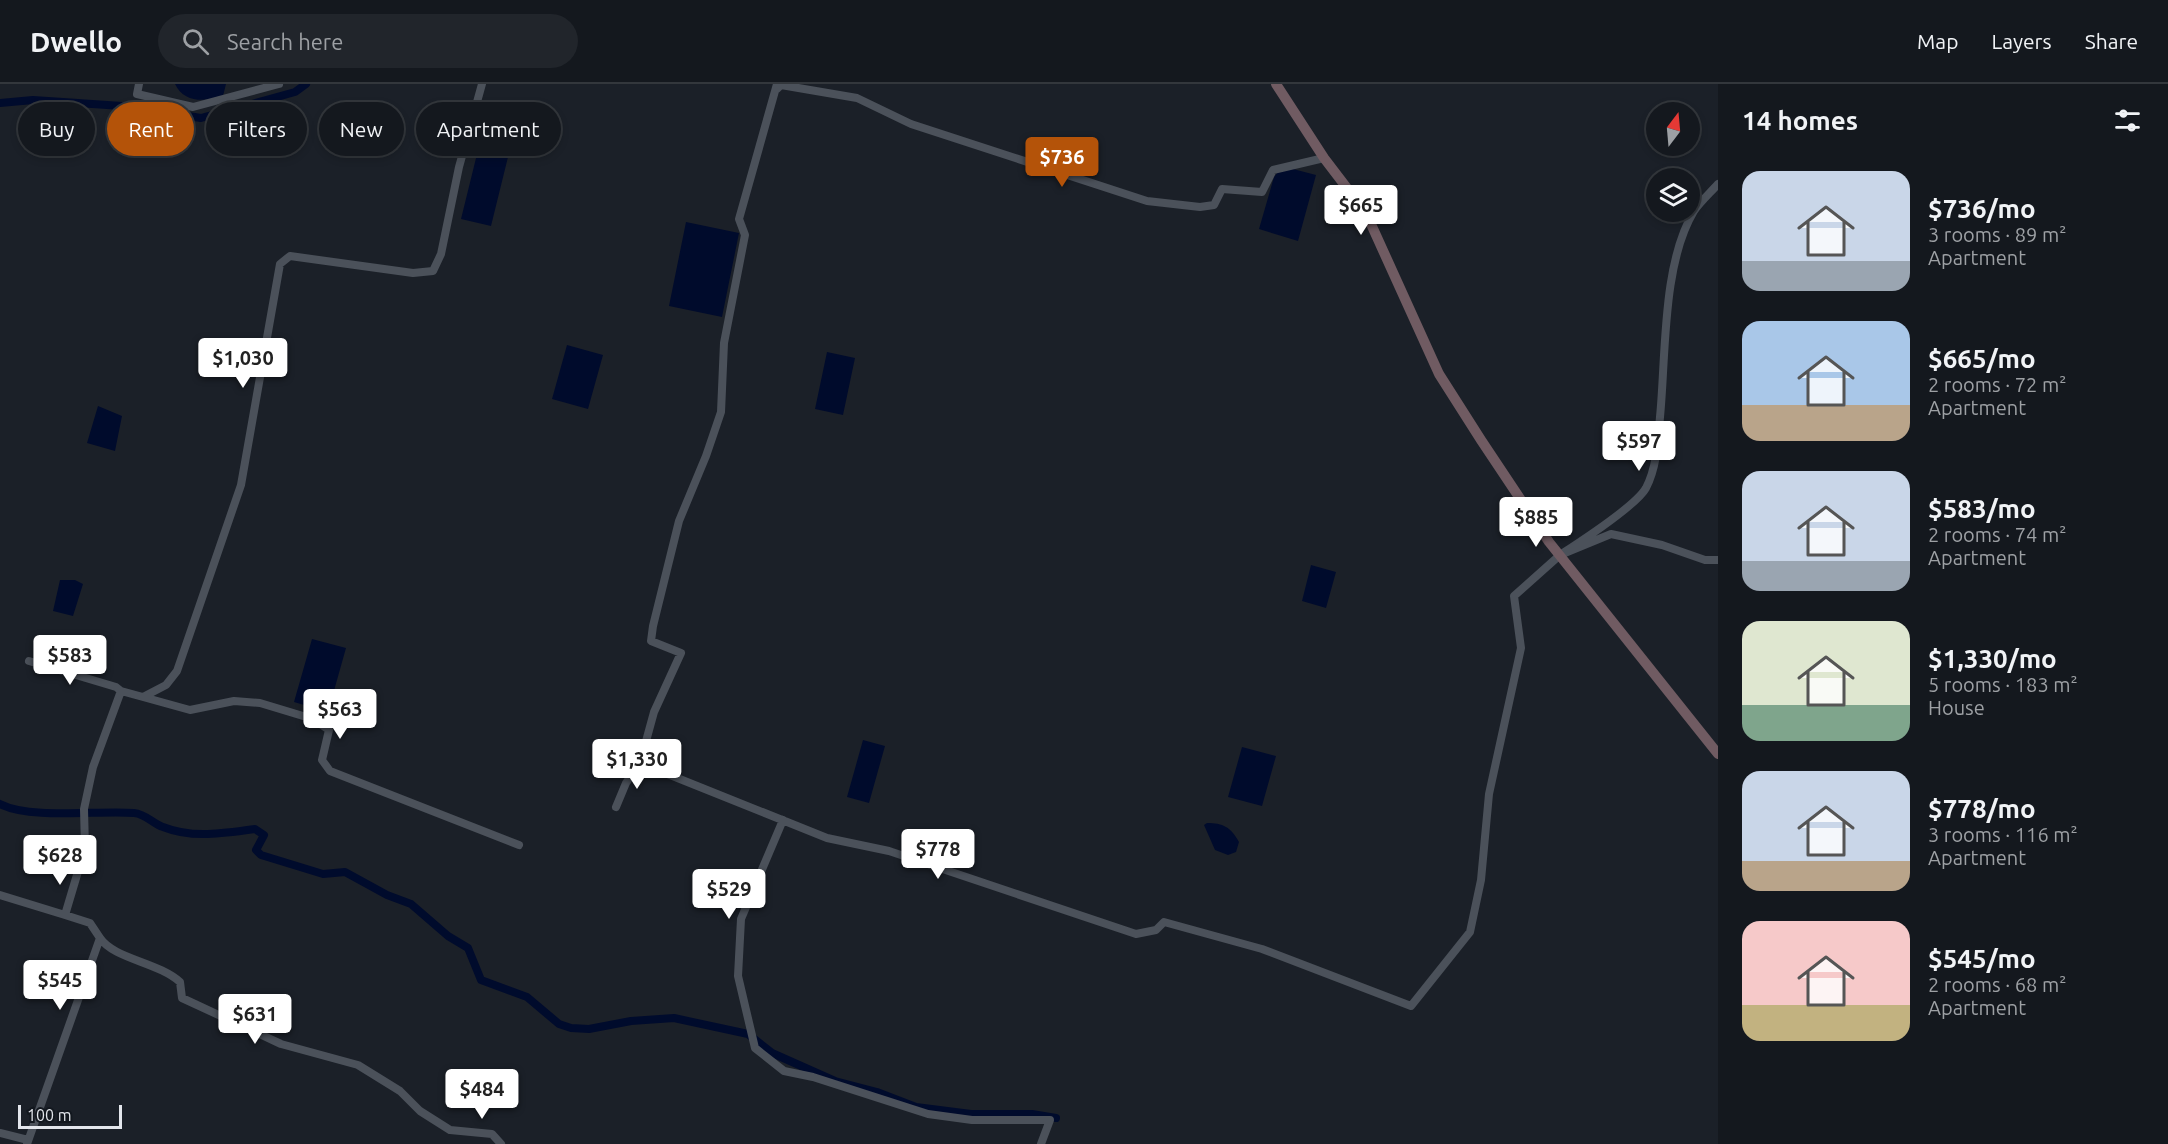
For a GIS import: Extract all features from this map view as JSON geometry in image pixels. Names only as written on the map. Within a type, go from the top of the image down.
[{"type":"main road","points":[[1276,84],[1324,158],[1366,213],[1438,374],[1560,555],[1718,754]]},
{"type":"street","points":[[139,84],[137,94],[193,107],[279,84]]},
{"type":"street","points":[[143,697],[166,685],[177,671],[222,546],[241,485],[280,264],[290,256],[413,273],[433,271],[441,254],[459,167],[482,84]]},
{"type":"street","points":[[616,807],[626,783],[640,763],[654,712],[681,653],[651,641],[653,626],[679,521],[706,456],[721,412],[724,343],[746,235],[739,219],[777,87],[781,85],[857,98],[911,124],[1147,201],[1200,207],[1214,205],[1222,189],[1262,192],[1273,171],[1324,158]]},
{"type":"street","points":[[640,763],[827,838],[889,851],[999,886],[1136,934],[1156,930],[1164,922],[1262,949],[1412,1006],[1470,932],[1481,880],[1489,794],[1521,648],[1515,596],[1560,555],[1603,526],[1645,490],[1658,437],[1668,302],[1676,263],[1694,211],[1718,184]]},
{"type":"street","points":[[1560,555],[1611,534],[1662,545],[1705,560],[1718,560]]},
{"type":"street","points":[[29,661],[116,687],[121,691],[190,710],[234,701],[260,703],[313,718],[329,730],[322,760],[330,771],[519,845]]},
{"type":"street","points":[[65,915],[85,848],[84,809],[93,767],[121,691]]},
{"type":"street","points":[[783,820],[741,919],[738,976],[755,1048],[784,1071],[813,1077],[928,1114],[972,1120],[1050,1120],[1041,1144]]},
{"type":"street","points":[[0,895],[90,923],[106,947],[168,971],[180,982],[183,998],[281,1044],[358,1065],[400,1091],[420,1111],[440,1125],[450,1130],[492,1134],[501,1144]]},
{"type":"street","points":[[0,1133],[27,1142],[100,938]]},
{"type":"water","points":[[175,84],[226,84],[223,96],[202,100],[189,98]]},
{"type":"water","points":[[477,156],[508,157],[491,226],[461,219]]},
{"type":"water","points":[[1293,169],[1316,175],[1298,241],[1259,229],[1274,177],[1278,172]]},
{"type":"water","points":[[686,222],[739,233],[722,317],[669,306]]},
{"type":"water","points":[[567,345],[603,355],[588,409],[552,399]]},
{"type":"water","points":[[827,352],[855,358],[843,415],[815,409]]},
{"type":"water","points":[[98,406],[122,416],[115,451],[87,443]]},
{"type":"water","points":[[1311,565],[1336,572],[1326,608],[1302,601]]},
{"type":"water","points":[[60,580],[75,580],[83,584],[73,616],[53,611]]},
{"type":"water","points":[[312,639],[346,648],[328,712],[294,702]]},
{"type":"water","points":[[863,740],[885,746],[869,803],[847,797]]},
{"type":"water","points":[[1242,747],[1276,756],[1262,806],[1228,797]]},
{"type":"water","points":[[1207,823],[1222,825],[1230,829],[1239,842],[1236,852],[1228,855],[1215,850],[1204,825]]},
{"type":"waterway","points":[[0,103],[33,100],[122,106],[201,118],[295,92],[306,84]]},
{"type":"waterway","points":[[0,804],[29,812],[134,813],[163,827],[186,833],[209,834],[255,829],[264,835],[256,850],[261,855],[323,874],[345,872],[387,895],[411,904],[448,936],[468,948],[481,980],[527,997],[559,1024],[571,1028],[589,1029],[631,1021],[674,1018],[748,1034],[772,1053],[835,1081],[877,1092],[916,1107],[971,1114],[1032,1114],[1056,1118]]}]
